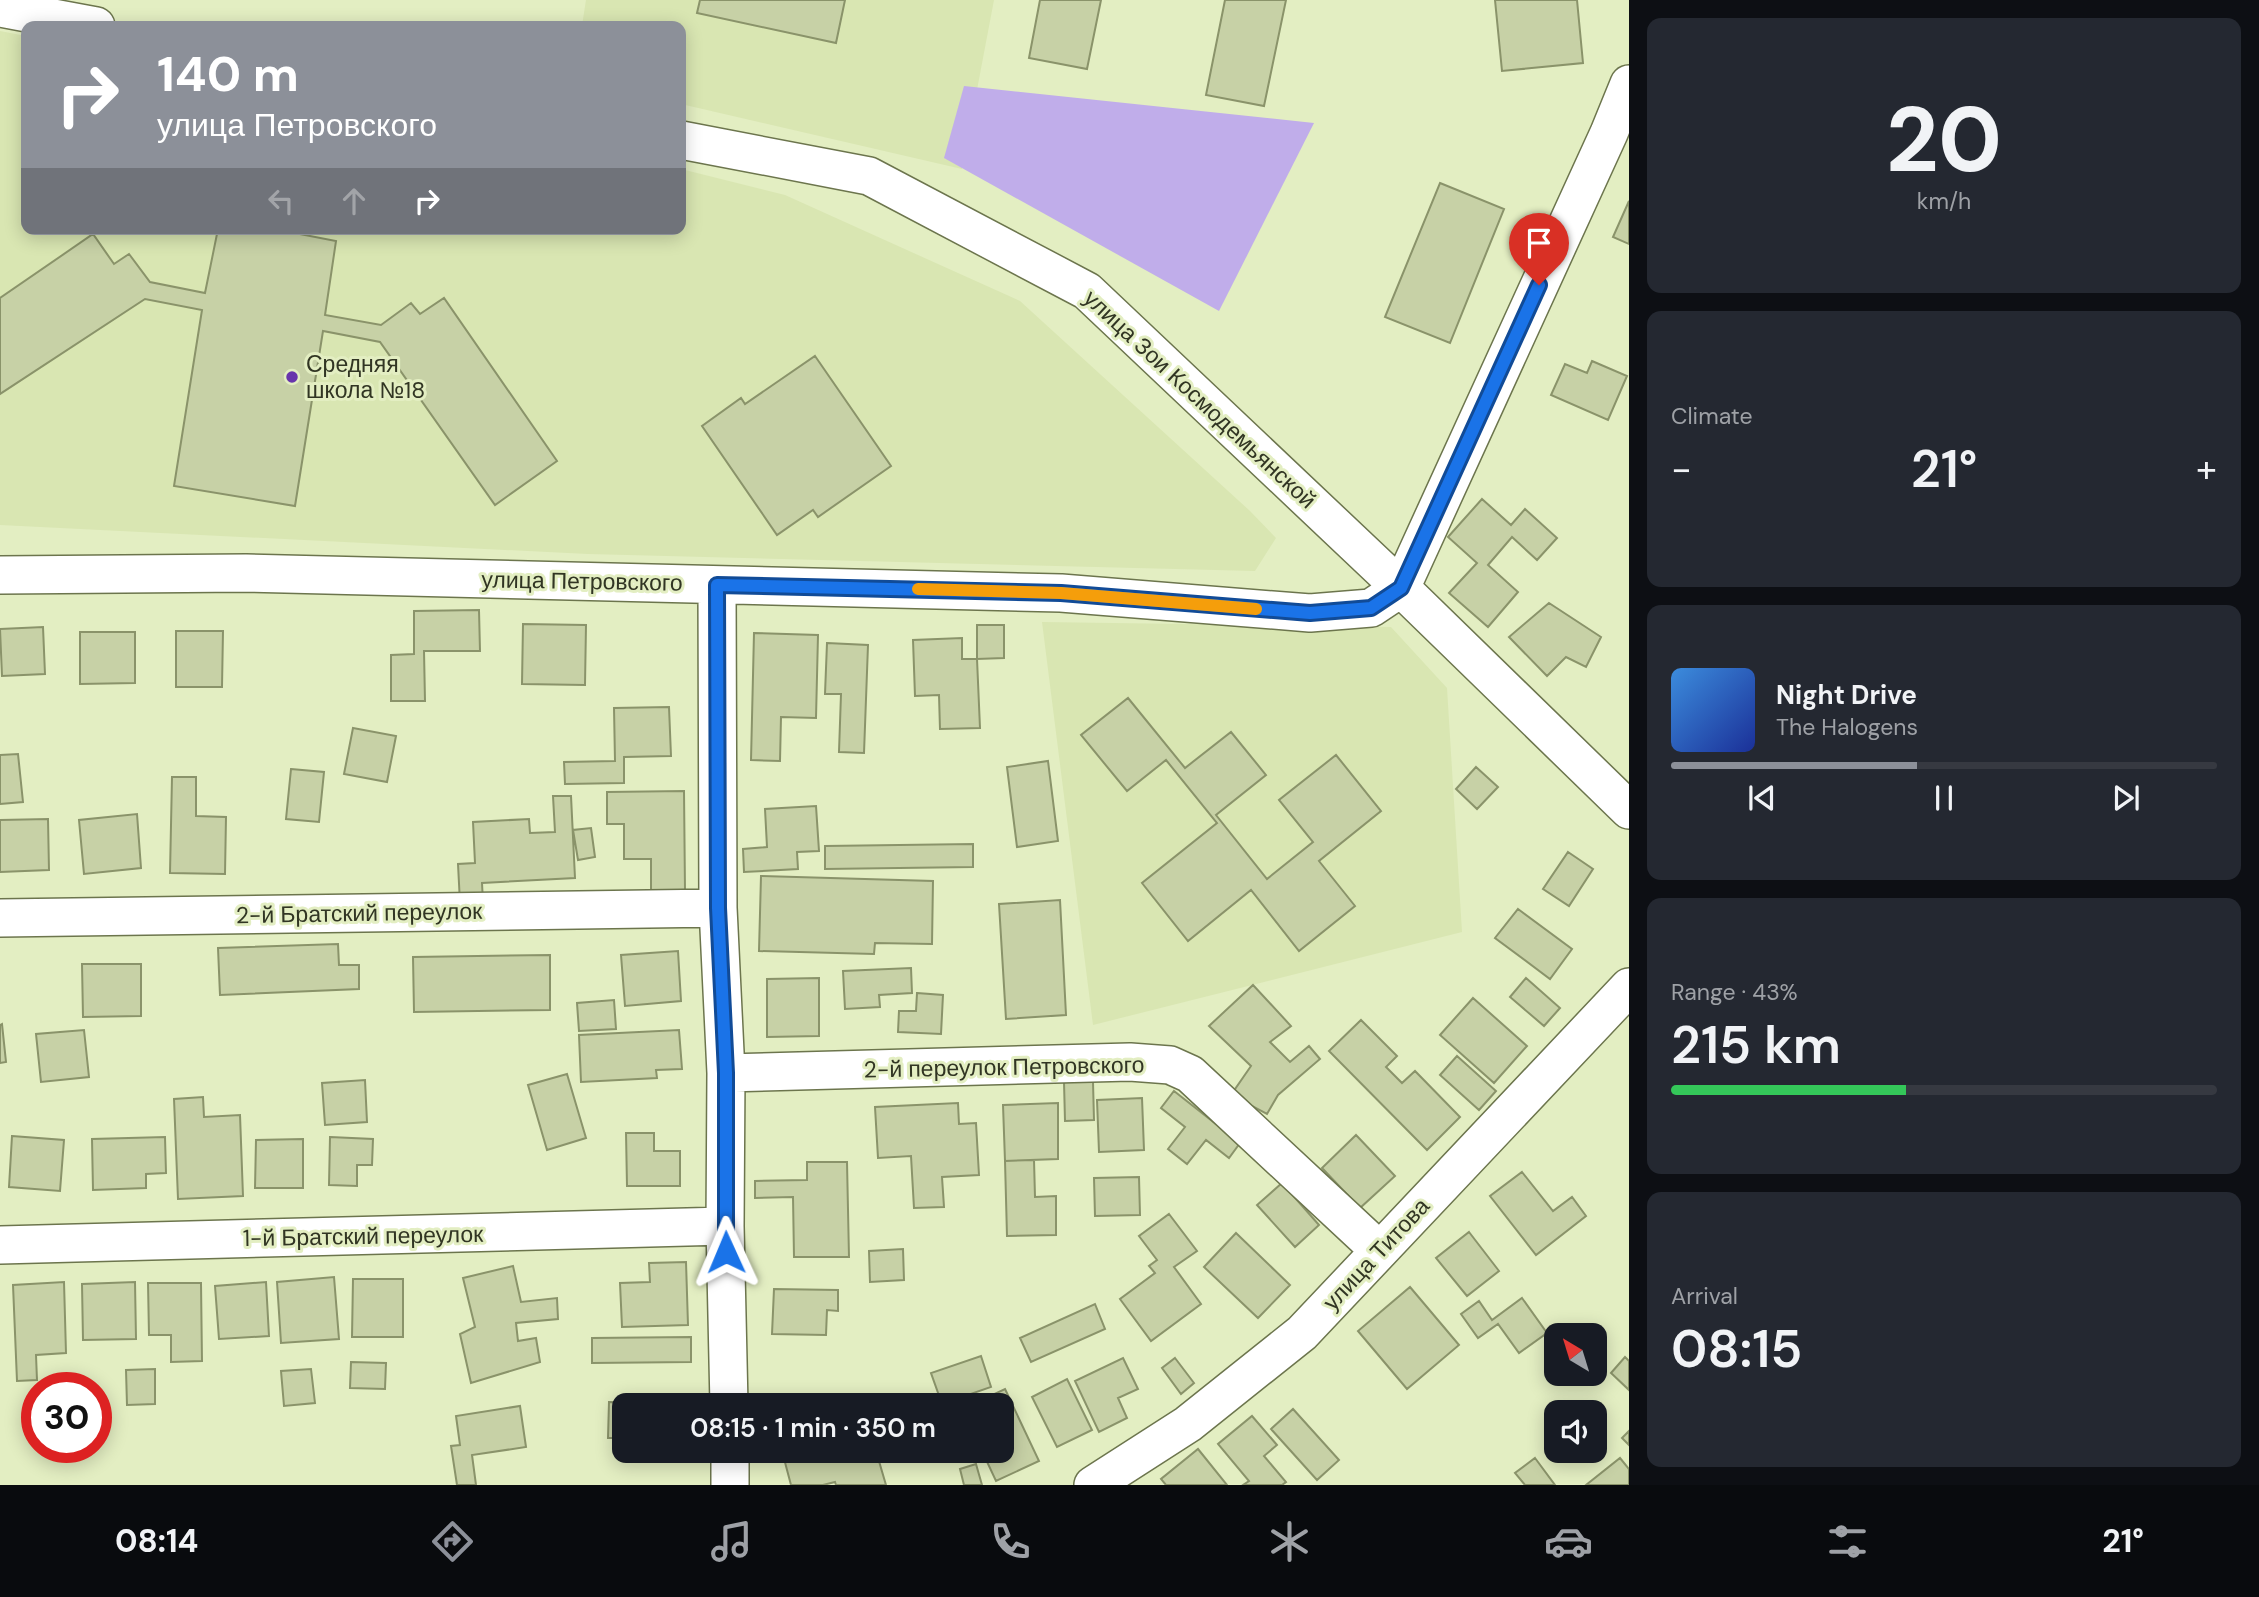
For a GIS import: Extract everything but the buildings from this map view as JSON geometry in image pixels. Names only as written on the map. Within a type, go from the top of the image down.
[{"type":"street","points":[[0,8],[69,21]]},
{"type":"street","points":[[1401,588],[1603,146],[1629,83]]},
{"type":"street","name":"улица Зои Космодемьянской","points":[[686,141],[869,176],[1087,291],[1401,588],[1629,810]]},
{"type":"street","name":"улица Петровского","points":[[0,575],[246,573],[1061,593],[1310,613],[1371,608],[1401,588]]},
{"type":"street","points":[[717,585],[718,908],[726,1073],[725,1226],[729,1393]]},
{"type":"street","name":"2-й Братский переулок","points":[[0,919],[718,908]]},
{"type":"street","name":"улица Титова","points":[[1093,1485],[1188,1424],[1302,1333],[1629,987]]},
{"type":"street","name":"2-й переулок Петровского","points":[[726,1073],[1130,1062],[1170,1065],[1190,1074],[1379,1250]]},
{"type":"street","name":"1-й Братский переулок","points":[[0,1245],[725,1226]]},
{"type":"street","points":[[730,1463],[730,1485]]},
{"type":"shaded area","points":[[586,0],[994,0],[962,169],[686,105],[686,21],[583,21]]},
{"type":"shaded area","points":[[0,31],[21,35],[21,235],[686,235],[686,170],[785,195],[1020,301],[1250,511],[1276,538],[1255,571],[588,554],[0,525]]},
{"type":"shaded area","points":[[964,86],[1314,123],[1219,311],[944,158]]},
{"type":"shaded area","points":[[1042,622],[1391,627],[1447,688],[1462,932],[1093,1025]]},
{"type":"slow traffic","points":[[918,589],[1061,593],[1256,609]]},
{"type":"place","name":"Средняя школа №18","points":[[292,377]]},
{"type":"route","points":[[726,1252],[726,1073],[718,908],[717,585],[1061,593],[1310,613],[1371,608],[1401,588],[1539,285]]}]
